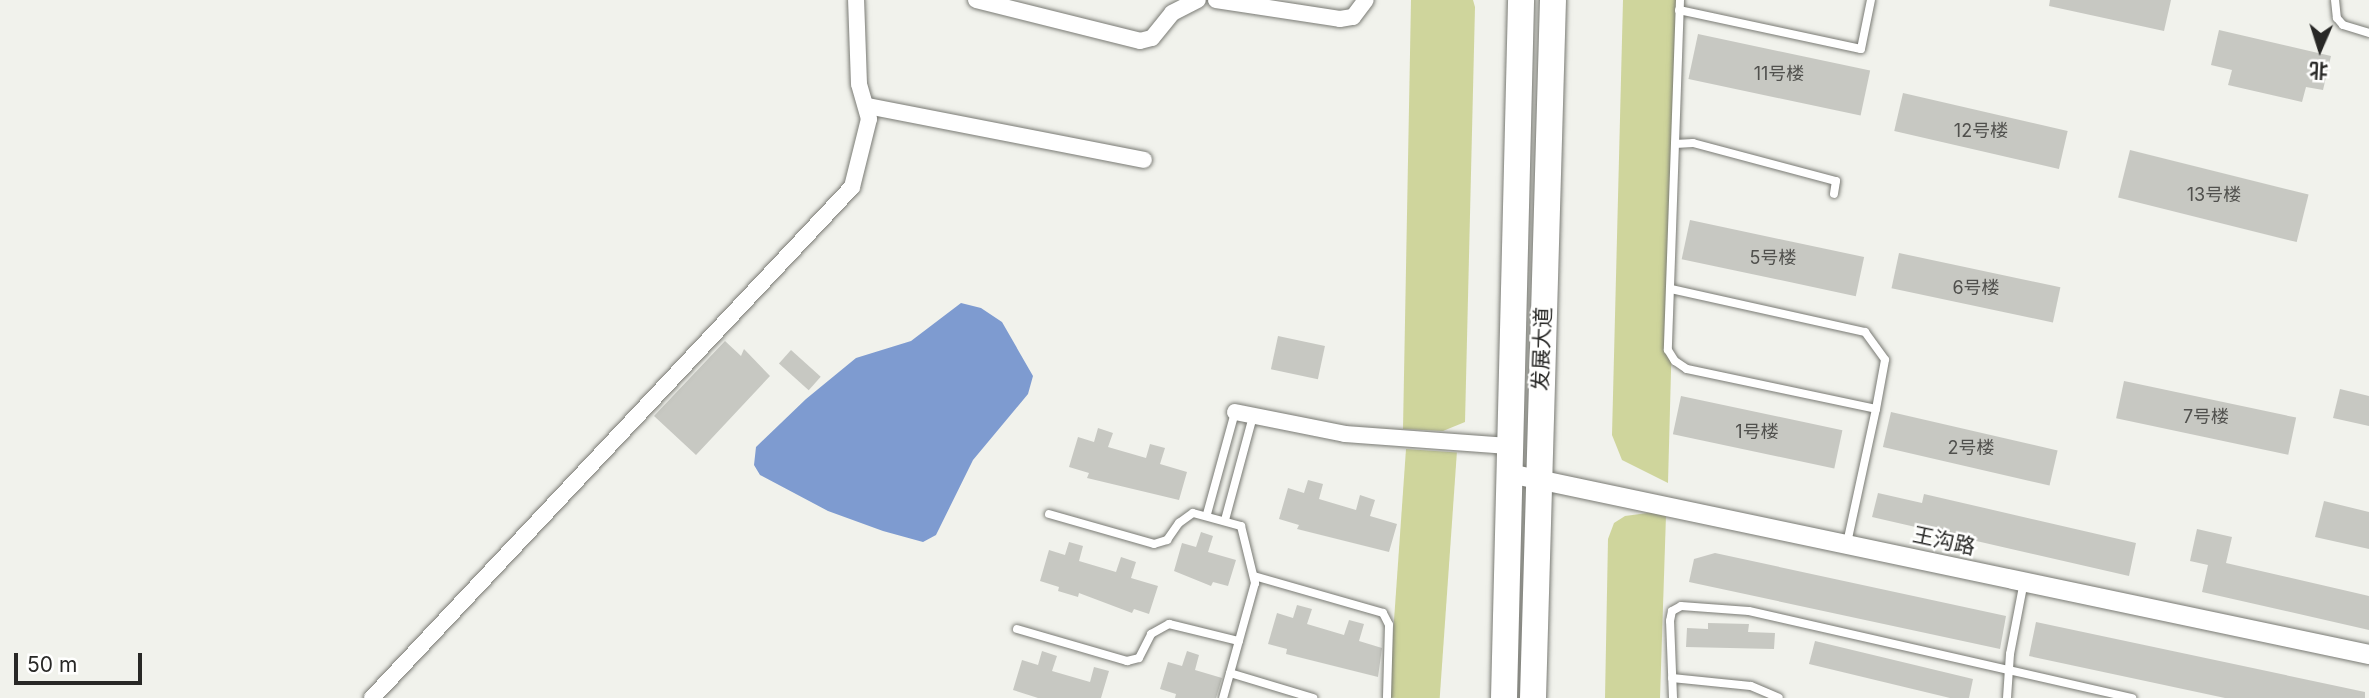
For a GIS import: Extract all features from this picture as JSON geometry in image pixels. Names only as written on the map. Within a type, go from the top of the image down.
[{"type":"main road","name":"发展大道","points":[[1504,698],[1521,0]]},
{"type":"main road","name":"发展大道","points":[[1533,698],[1553,0]]},
{"type":"street","points":[[372,698],[841,201],[861,167],[867,106],[859,84],[856,0]]},
{"type":"street","points":[[976,0],[1140,41],[1152,38],[1172,13],[1198,0]]},
{"type":"street","points":[[1216,0],[1340,19],[1353,17],[1366,0]]},
{"type":"street","points":[[867,106],[1144,160]]},
{"type":"street","points":[[1235,412],[1345,434],[1509,446]]},
{"type":"street","name":"王沟路","points":[[1509,473],[2369,654]]},
{"type":"lane","points":[[1680,0],[1668,350],[1680,366],[1876,409]]},
{"type":"lane","points":[[1679,10],[1861,49],[1871,0]]},
{"type":"lane","points":[[2335,0],[2337,19],[2343,25],[2369,33]]},
{"type":"lane","points":[[1675,144],[1693,143],[1836,181],[1834,194]]},
{"type":"lane","points":[[1671,289],[1865,332],[1885,359],[1846,544]]},
{"type":"lane","points":[[1207,514],[1235,412]]},
{"type":"lane","points":[[1225,520],[1253,416]]},
{"type":"lane","points":[[1049,514],[1160,544],[1185,517],[1207,514],[1225,520],[1244,532],[1247,561],[1254,576],[1240,641],[1223,698]]},
{"type":"lane","points":[[1254,576],[1383,613],[1390,625],[1387,698]]},
{"type":"lane","points":[[2007,698],[2008,671],[2024,581]]},
{"type":"lane","points":[[1672,698],[1670,621],[1672,611],[1681,606],[1749,611],[2132,698]]},
{"type":"lane","points":[[1017,629],[1127,661],[1139,659],[1152,634],[1169,624],[1240,641]]},
{"type":"lane","points":[[1230,673],[1313,698]]},
{"type":"lane","points":[[1672,678],[1751,686],[1779,698]]},
{"type":"green space","points":[[1411,0],[1473,0],[1475,7],[1465,422],[1443,431],[1403,429]]},
{"type":"green space","points":[[1623,0],[1681,0],[1668,483],[1622,460],[1612,435]]},
{"type":"green space","points":[[1406,449],[1457,453],[1440,698],[1389,697]]},
{"type":"green space","points":[[1655,512],[1666,515],[1660,698],[1605,698],[1608,539],[1614,523],[1625,516]]},
{"type":"water","points":[[961,303],[981,308],[1002,322],[1033,376],[1028,394],[973,460],[936,535],[923,542],[883,531],[828,511],[760,475],[754,465],[756,447],[806,399],[856,358],[911,341]]},
{"type":"building","points":[[2050,0],[2171,0],[2164,31],[2049,6]]},
{"type":"building","points":[[2219,30],[2331,56],[2323,90],[2306,87],[2302,102],[2228,85],[2232,70],[2211,65]]},
{"type":"building","points":[[1698,34],[1870,71],[1861,116],[1688,79]]},
{"type":"building","points":[[1903,93],[2068,131],[2059,169],[1894,131]]},
{"type":"building","points":[[2130,150],[2309,195],[2297,242],[2118,198]]},
{"type":"building","points":[[1690,220],[1864,257],[1856,296],[1682,259]]},
{"type":"building","points":[[1899,253],[2060,287],[2053,323],[1892,288]]},
{"type":"building","points":[[1278,336],[1325,346],[1318,379],[1271,369]]},
{"type":"building","points":[[725,341],[741,356],[744,349],[770,376],[696,455],[654,416]]},
{"type":"building","points":[[791,350],[821,377],[809,390],[779,363]]},
{"type":"building","points":[[2124,381],[2296,418],[2288,455],[2116,418]]},
{"type":"building","points":[[2340,389],[2369,396],[2369,426],[2333,418]]},
{"type":"building","points":[[1681,396],[1842,430],[1834,468],[1673,434]]},
{"type":"building","points":[[1891,412],[2058,450],[2050,486],[1883,447]]},
{"type":"building","points":[[1098,428],[1113,433],[1108,447],[1146,458],[1150,444],[1165,448],[1160,464],[1187,472],[1179,500],[1087,478],[1089,473],[1069,467],[1078,437],[1094,442]]},
{"type":"building","points":[[1308,480],[1323,484],[1319,499],[1356,510],[1360,495],[1375,500],[1370,516],[1397,524],[1389,552],[1297,529],[1299,525],[1279,519],[1288,488],[1304,493]]},
{"type":"building","points":[[1878,493],[1922,503],[1924,494],[2136,543],[2129,576],[1872,517]]},
{"type":"building","points":[[2324,501],[2369,512],[2369,549],[2315,537]]},
{"type":"building","points":[[2197,529],[2232,537],[2226,563],[2369,596],[2369,630],[2202,592],[2208,565],[2190,561]]},
{"type":"building","points":[[1201,532],[1213,536],[1208,552],[1236,560],[1228,586],[1213,582],[1211,586],[1174,571],[1182,543],[1196,547]]},
{"type":"building","points":[[1069,542],[1083,546],[1079,561],[1116,572],[1121,557],[1136,562],[1131,578],[1158,586],[1149,614],[1134,609],[1132,613],[1079,593],[1078,597],[1058,591],[1059,587],[1040,581],[1049,550],[1065,555]]},
{"type":"building","points":[[1715,553],[2006,616],[2000,649],[1689,582],[1694,559]]},
{"type":"building","points":[[1297,605],[1312,609],[1307,624],[1344,635],[1349,620],[1364,624],[1359,641],[1382,648],[1378,677],[1286,654],[1287,649],[1268,644],[1277,613],[1293,618]]},
{"type":"building","points":[[2036,622],[2365,692],[2365,698],[2225,698],[2029,656]]},
{"type":"building","points":[[1708,623],[1749,624],[1748,632],[1775,633],[1774,649],[1686,647],[1687,628],[1708,629]]},
{"type":"building","points":[[1815,641],[1973,679],[1969,698],[1950,698],[1809,664]]},
{"type":"building","points":[[1042,651],[1057,656],[1052,671],[1090,682],[1094,667],[1109,671],[1101,698],[1038,698],[1013,690],[1022,660],[1038,665]]},
{"type":"building","points":[[1187,651],[1199,655],[1195,670],[1222,678],[1216,698],[1175,698],[1176,694],[1160,689],[1168,662],[1182,666]]}]
